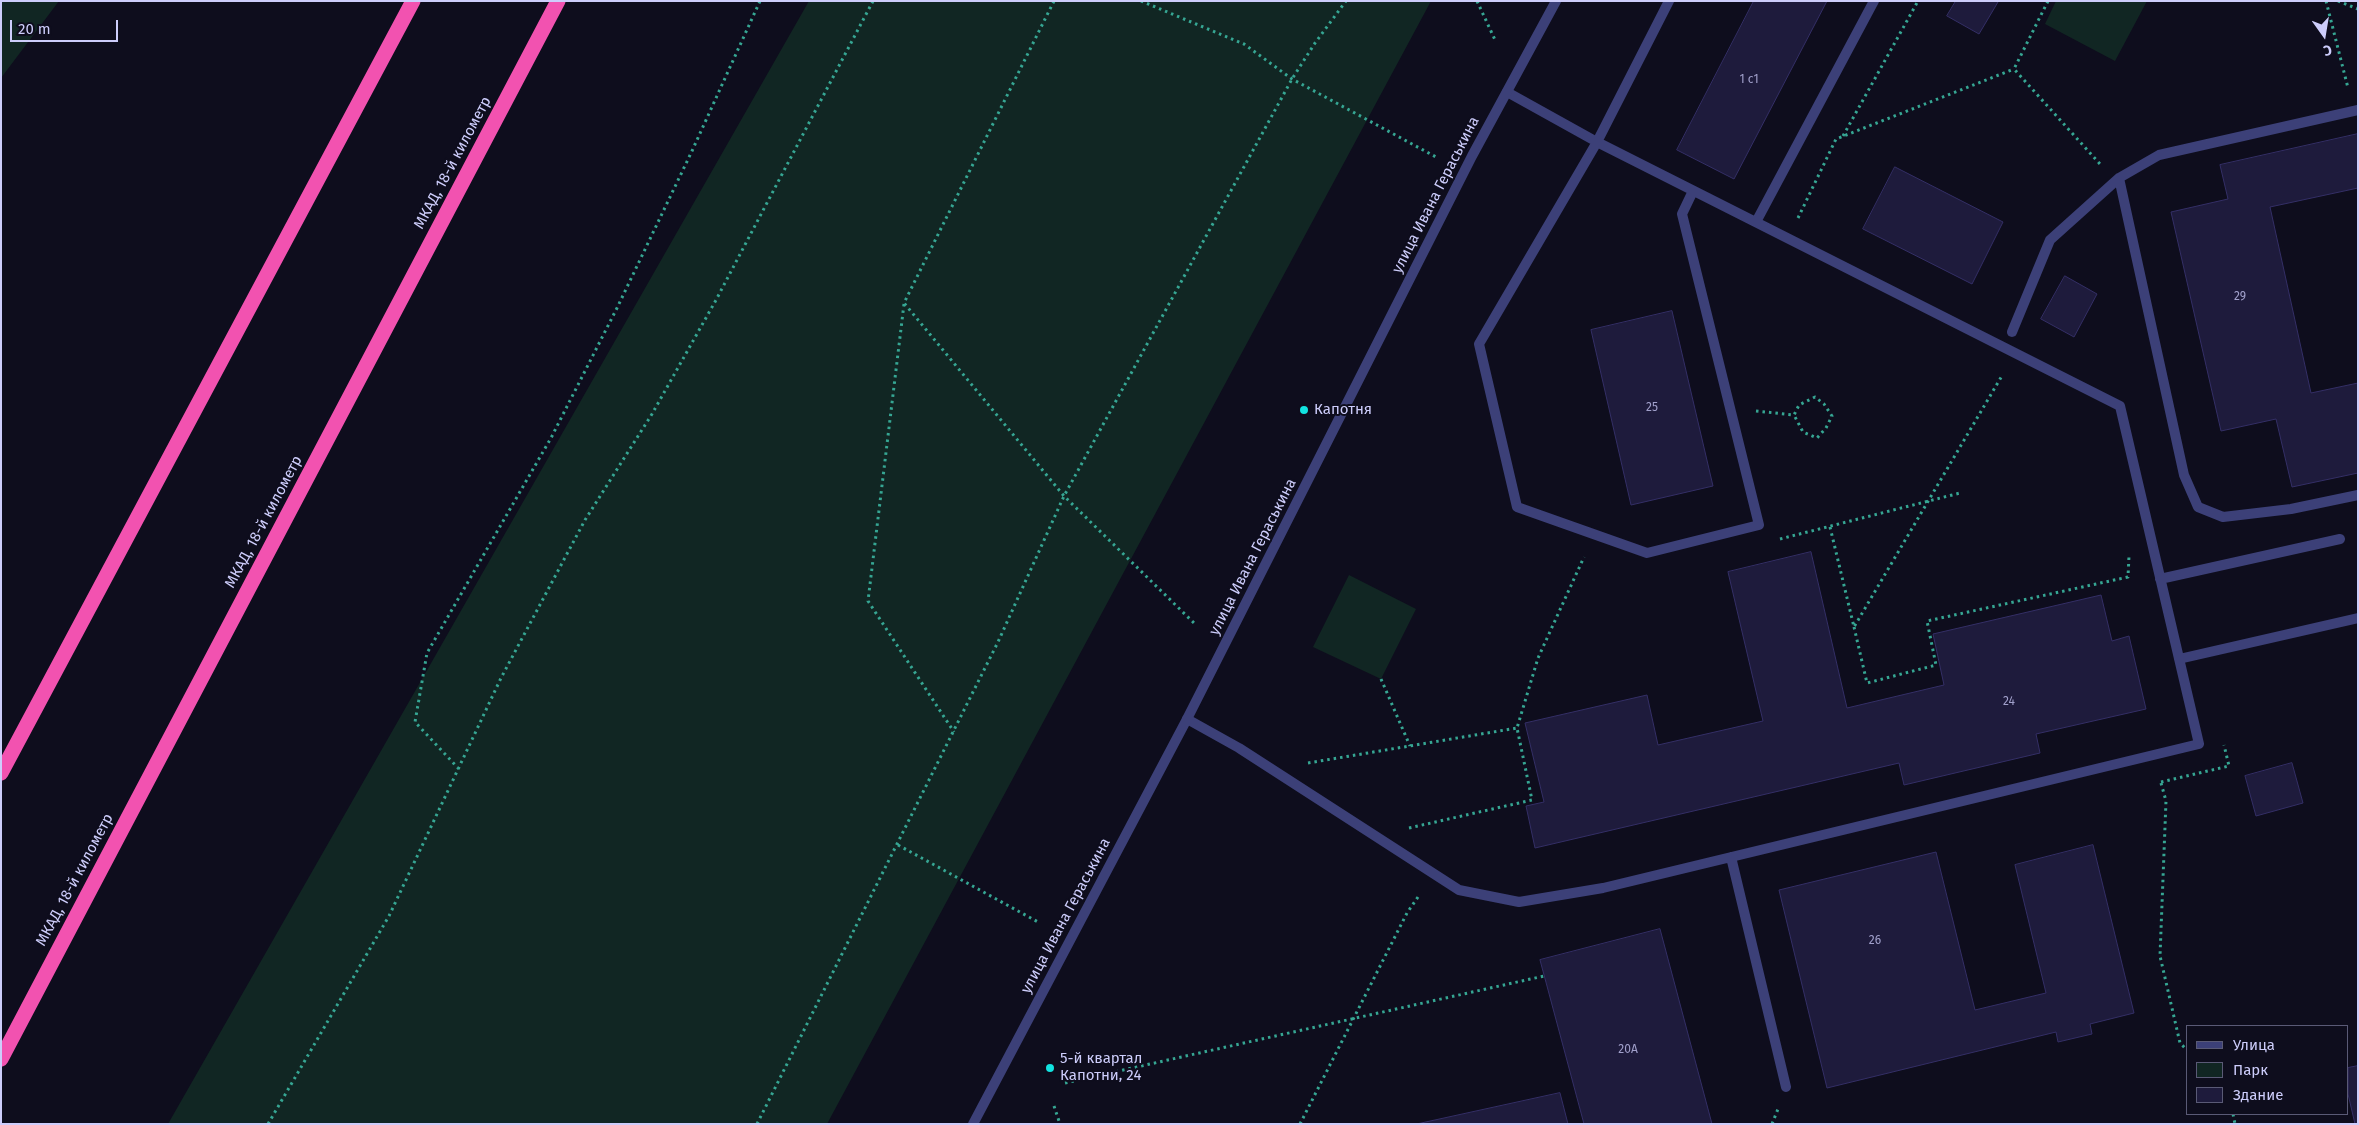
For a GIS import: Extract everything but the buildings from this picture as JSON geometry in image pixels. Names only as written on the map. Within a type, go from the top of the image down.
[{"type":"highway","points":[[1,773],[413,1]]},
{"type":"highway","name":"МКАД, 18-й километр","points":[[1,1059],[558,1]]},
{"type":"street","name":"улица Ивана Гераськина","points":[[973,1124],[1187,719],[1507,92],[1556,1]]},
{"type":"street","points":[[1668,1],[1597,142],[1479,344],[1517,507],[1647,553],[1759,525],[1682,214],[1693,191]]},
{"type":"street","points":[[1756,222],[1874,1]]},
{"type":"street","points":[[1187,719],[1239,748],[1458,890],[1519,902],[1603,888],[2199,744],[2120,406],[1597,142],[1507,92]]},
{"type":"street","points":[[2012,332],[2050,240],[2119,178],[2159,155],[2356,110]]},
{"type":"street","points":[[2119,178],[2184,475],[2198,507],[2223,517],[2291,509],[2358,495]]},
{"type":"street","points":[[2160,579],[2340,539]]},
{"type":"street","points":[[2179,659],[2358,618]]},
{"type":"street","points":[[1731,857],[1786,1087]]},
{"type":"path","points":[[459,769],[415,722],[427,652],[551,438],[617,308],[688,160],[760,1]]},
{"type":"path","points":[[268,1124],[389,916],[501,678],[585,520],[652,414],[716,300],[873,1]]},
{"type":"path","points":[[954,732],[868,600],[904,303],[1054,1]]},
{"type":"path","points":[[1141,1],[1244,44],[1292,79],[1436,157]]},
{"type":"path","points":[[757,1124],[998,642],[1064,496],[1292,79],[1314,43],[1346,1]]},
{"type":"path","points":[[1477,1],[1496,42]]},
{"type":"path","points":[[1843,136],[1918,1]]},
{"type":"path","points":[[1797,221],[1836,139],[2014,69],[2048,1]]},
{"type":"path","points":[[2326,1],[2356,110]]},
{"type":"path","points":[[2338,1],[2358,8]]},
{"type":"path","points":[[2014,69],[2096,161],[2119,178]]},
{"type":"path","points":[[904,303],[1064,496],[1194,623]]},
{"type":"path","points":[[1854,627],[1930,501],[2004,371]]},
{"type":"path","points":[[1815,397],[1824,404],[1832,416],[1818,438],[1803,432],[1794,415],[1799,405],[1815,397]]},
{"type":"path","points":[[1749,410],[1794,415]]},
{"type":"path","points":[[1780,539],[1960,493]]},
{"type":"path","points":[[1830,526],[1867,683],[1936,665],[1928,621],[2128,578],[2129,552]]},
{"type":"path","points":[[1399,830],[1532,800],[1517,728],[1538,658],[1585,556]]},
{"type":"path","points":[[1381,679],[1410,746]]},
{"type":"path","points":[[1310,769],[1302,764],[1517,728]]},
{"type":"path","points":[[2161,782],[2229,766],[2222,737]]},
{"type":"path","points":[[2155,754],[2166,801],[2160,956],[2180,1043],[2186,1050]]},
{"type":"path","points":[[898,845],[1038,922]]},
{"type":"path","points":[[1300,1124],[1407,913],[1434,875]]},
{"type":"path","points":[[1065,1083],[1544,976]]},
{"type":"path","points":[[1054,1106],[1060,1124]]},
{"type":"green space","points":[[1,1],[59,1],[1,78]]},
{"type":"green space","points":[[809,1],[1431,1],[827,1124],[168,1124]]},
{"type":"green space","points":[[2056,1],[2147,1],[2115,61],[2045,24]]},
{"type":"green space","points":[[1349,575],[1416,609],[1381,679],[1313,647]]},
{"type":"place","name":"Капотня","points":[[1304,410]]},
{"type":"place","name":"5-й квартал Капотни, 24","points":[[1050,1068]]}]
